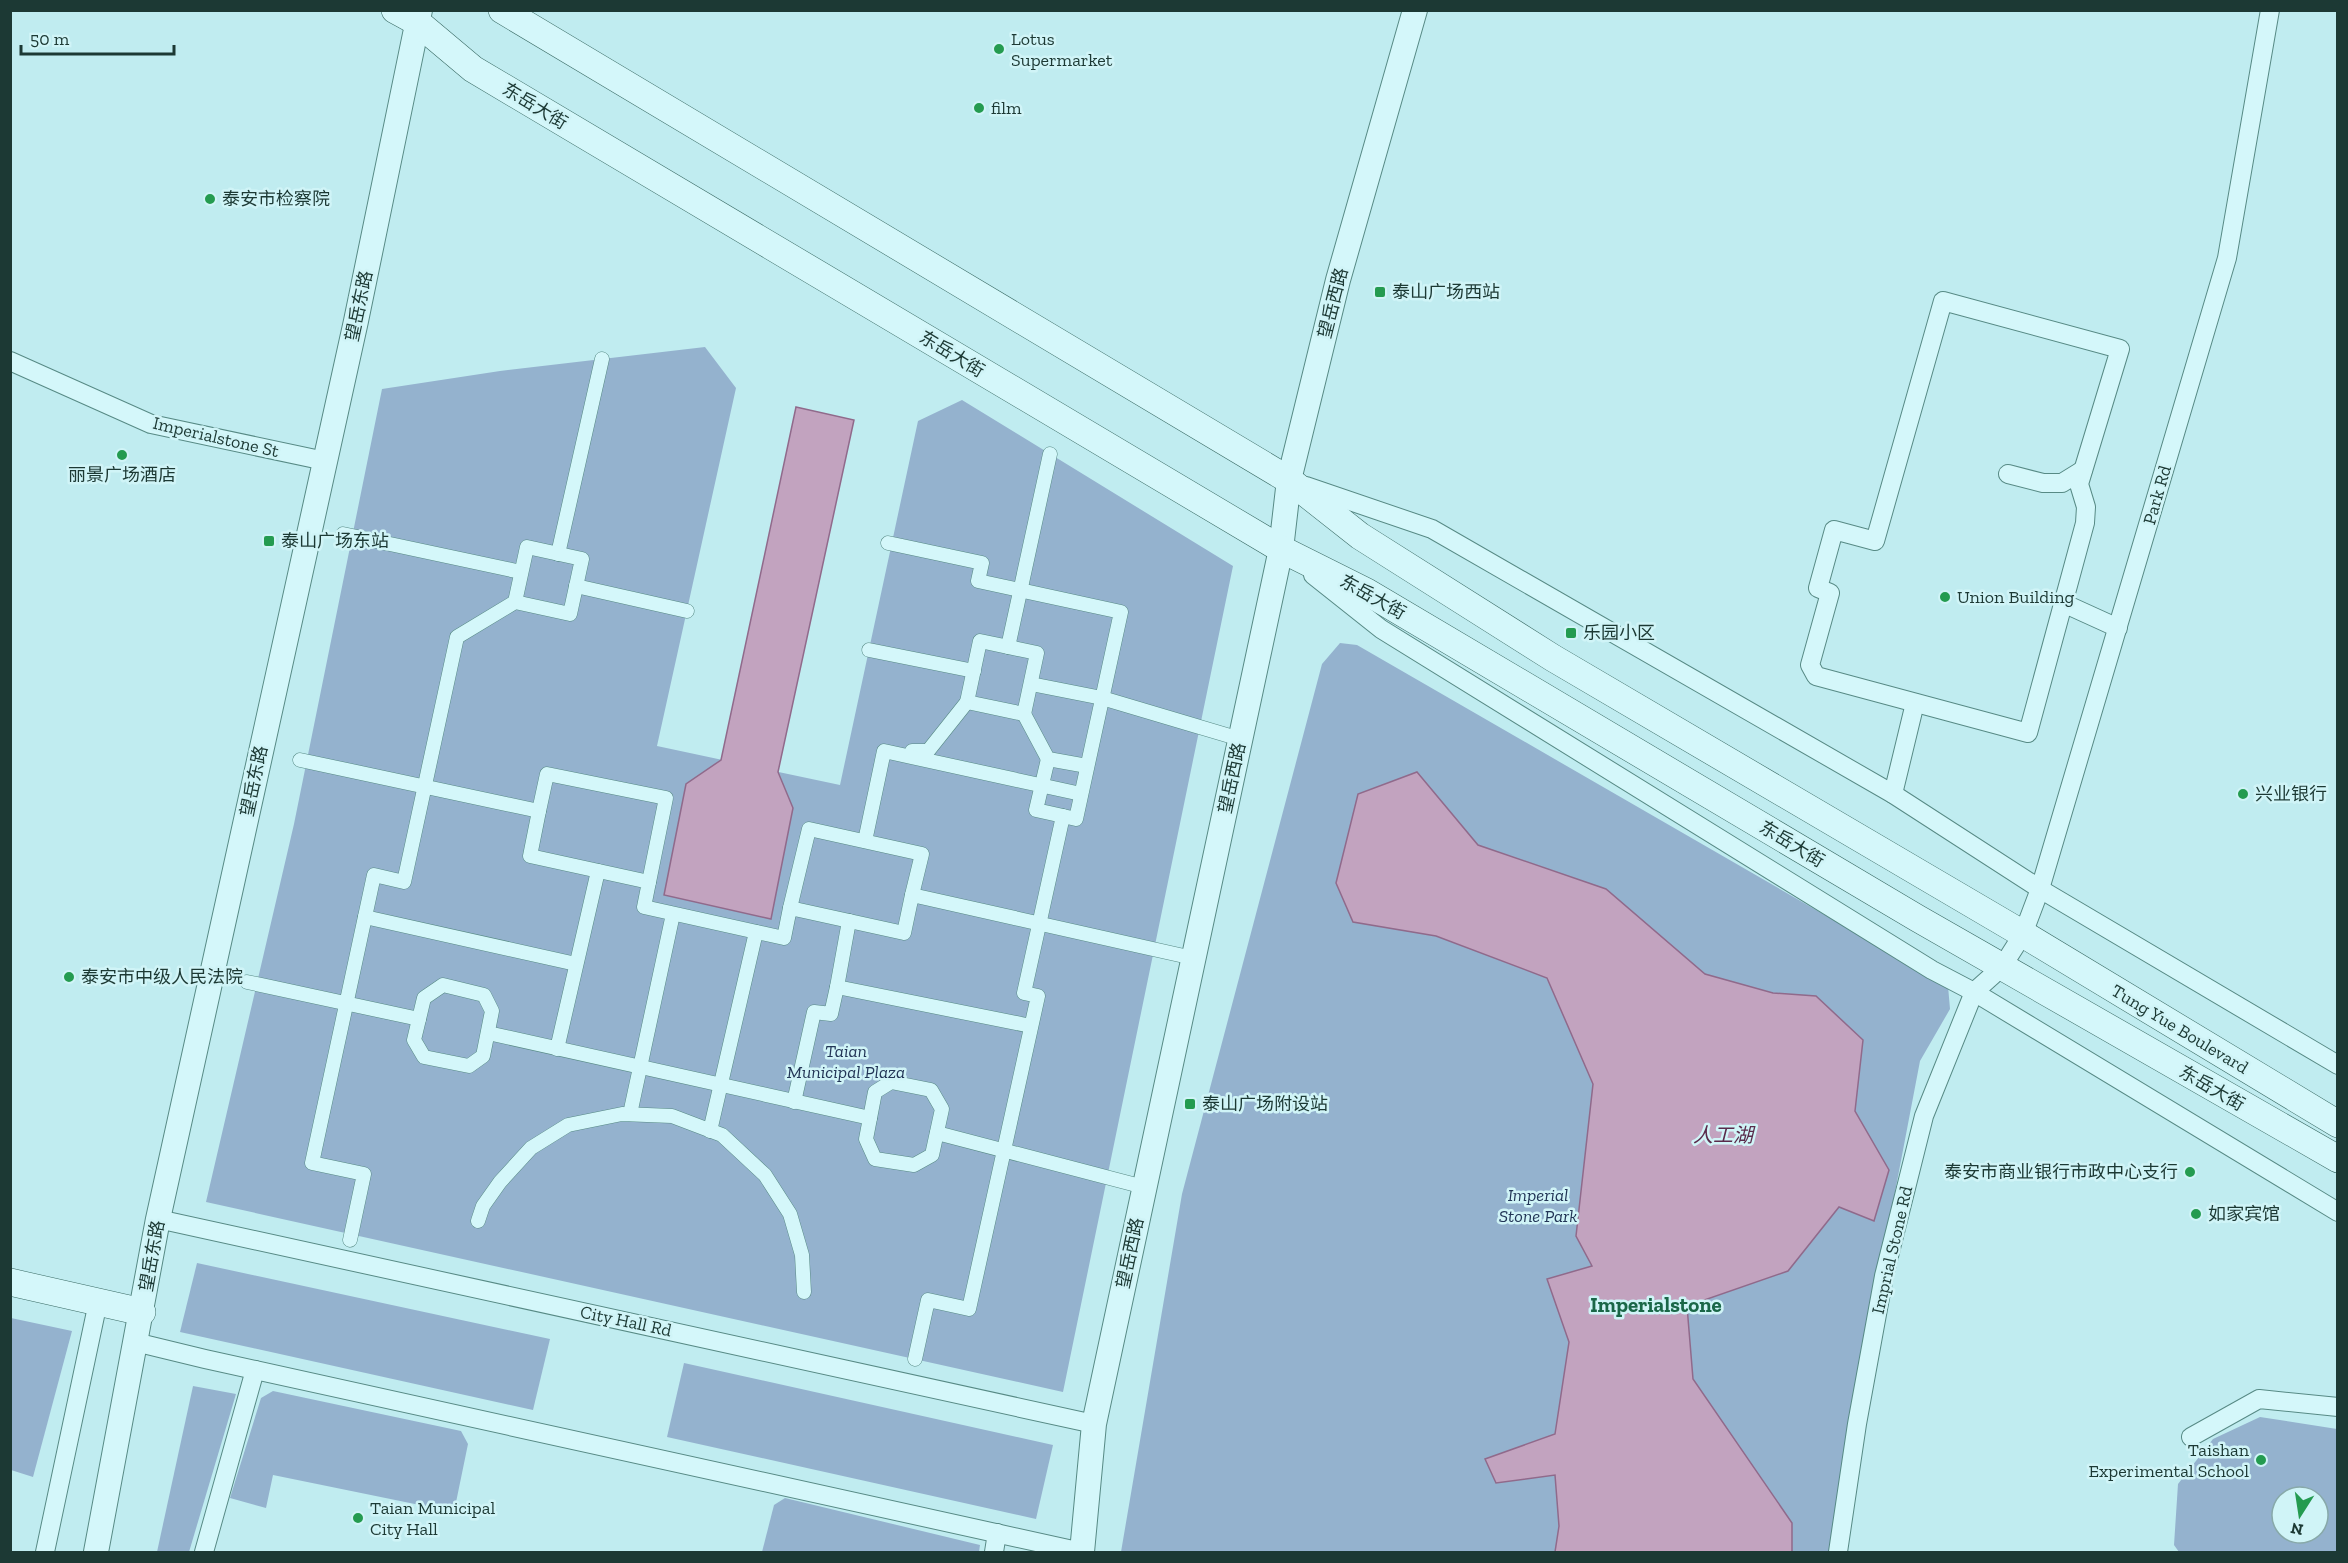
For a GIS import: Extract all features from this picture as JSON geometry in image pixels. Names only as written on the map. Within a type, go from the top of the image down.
[{"type":"main road","points":[[504,11],[1289,480],[1360,536],[1544,651],[2023,934]]},
{"type":"main road","name":"东岳大街","points":[[411,14],[473,69],[1281,549],[1367,592],[2002,967],[2337,1160]]},
{"type":"main road","name":"Tung Yue Boulevard","points":[[2023,934],[2337,1124]]},
{"type":"main road","points":[[10,1282],[142,1312]]},
{"type":"street","name":"望岳西路","points":[[1082,1552],[1094,1424],[1281,549],[1289,480],[1338,280],[1415,10]]},
{"type":"street","name":"Park Rd","points":[[2002,967],[2023,934],[2040,889],[2227,258],[2270,10]]},
{"type":"street","name":"望岳东路","points":[[96,1552],[158,1219],[356,321],[411,14]]},
{"type":"street","points":[[1943,301],[2120,349],[2083,470],[2079,484],[2086,507],[2085,523],[2028,733],[1816,676],[1810,665],[1830,593],[1818,588],[1834,530],[1875,541],[1943,301]]},
{"type":"street","points":[[558,554],[602,359]]},
{"type":"street","name":"Imperialstone St","points":[[10,361],[151,424],[325,462]]},
{"type":"street","points":[[1008,647],[1050,454]]},
{"type":"street","points":[[2008,474],[2043,483],[2062,483],[2083,470]]},
{"type":"street","points":[[1289,480],[1432,529],[1893,794],[2040,889],[2337,1065]]},
{"type":"street","points":[[343,534],[521,572]]},
{"type":"street","points":[[884,751],[928,751],[967,702],[980,641],[1037,653],[1024,714],[1048,759],[1036,810],[1076,819],[1121,612],[978,581],[982,563],[888,543]]},
{"type":"street","points":[[350,1240],[364,1174],[312,1162],[374,875],[404,882],[457,637],[515,602],[570,614],[582,559],[527,547],[515,602]]},
{"type":"street","points":[[1281,549],[1381,629],[1932,970],[2337,1212]]},
{"type":"street","points":[[576,586],[687,611]]},
{"type":"street","points":[[2063,603],[2118,628]]},
{"type":"street","points":[[869,650],[974,671]]},
{"type":"street","points":[[1030,684],[1102,698],[1240,740]]},
{"type":"street","points":[[967,702],[1024,714]]},
{"type":"street","points":[[1893,794],[1915,703]]},
{"type":"street","points":[[884,751],[1081,794]]},
{"type":"street","points":[[865,841],[884,751]]},
{"type":"street","points":[[1048,759],[1087,766]]},
{"type":"street","points":[[300,760],[539,812]]},
{"type":"street","points":[[649,882],[530,856],[547,774],[666,798],[644,907],[784,938],[790,909],[808,829],[922,854],[904,933],[790,909]]},
{"type":"street","points":[[915,1359],[928,1300],[969,1309],[1038,996],[1024,993],[1063,816]]},
{"type":"street","points":[[557,1049],[597,871]]},
{"type":"street","points":[[912,895],[1193,958]]},
{"type":"street","points":[[630,1114],[673,914]]},
{"type":"street","points":[[365,918],[576,964]]},
{"type":"street","points":[[794,1102],[814,1012],[831,1014],[849,921]]},
{"type":"street","points":[[710,1131],[756,932]]},
{"type":"street","name":"Imprial Stone Rd","points":[[1838,1552],[1857,1424],[1884,1276],[1924,1116],[1974,993],[2002,967]]},
{"type":"street","points":[[247,982],[419,1019]]},
{"type":"street","points":[[443,985],[484,995],[492,1011],[483,1056],[469,1066],[424,1057],[414,1041],[419,1019],[424,998],[443,985]]},
{"type":"street","points":[[837,987],[1031,1026]]},
{"type":"street","points":[[488,1033],[870,1118]]},
{"type":"street","points":[[891,1082],[931,1090],[942,1109],[932,1155],[914,1165],[875,1159],[866,1139],[870,1118],[875,1092],[891,1082]]},
{"type":"street","points":[[478,1221],[483,1206],[500,1182],[531,1148],[568,1125],[622,1114],[672,1116],[722,1135],[765,1175],[790,1214],[802,1255],[804,1292]]},
{"type":"street","points":[[937,1133],[1144,1187]]},
{"type":"street","name":"City Hall Rd","points":[[158,1219],[1094,1424]]},
{"type":"street","points":[[45,1552],[98,1302]]},
{"type":"street","points":[[135,1342],[1082,1552]]},
{"type":"street","points":[[204,1552],[255,1370]]},
{"type":"street","points":[[2191,1437],[2259,1399],[2337,1407]]},
{"type":"street","points":[[994,1552],[997,1533]]},
{"type":"green space","name":"Taian Municipal Plaza","points":[[705,347],[736,388],[657,746],[840,785],[918,421],[962,400],[1233,566],[1063,1392],[206,1202],[294,824],[382,389],[500,371]]},
{"type":"green space","name":"Imperial Stone Park","points":[[1340,643],[1357,645],[1948,986],[1950,1009],[1920,1061],[1862,1365],[1835,1552],[1121,1552],[1182,1194],[1322,664]]},
{"type":"green space","points":[[197,1263],[550,1339],[533,1410],[180,1332]]},
{"type":"green space","points":[[11,1318],[72,1331],[33,1477],[11,1470]]},
{"type":"green space","points":[[684,1363],[1053,1445],[1036,1519],[667,1437]]},
{"type":"green space","points":[[193,1386],[236,1394],[189,1552],[157,1552]]},
{"type":"green space","points":[[273,1391],[461,1431],[468,1444],[454,1512],[273,1475],[266,1508],[230,1498],[261,1398]]},
{"type":"green space","points":[[2260,1417],[2337,1429],[2337,1552],[2179,1552],[2174,1545],[2178,1484],[2213,1439]]},
{"type":"green space","points":[[785,1498],[980,1545],[979,1552],[762,1552],[774,1505]]},
{"type":"water","points":[[796,407],[854,420],[778,772],[793,808],[771,919],[664,895],[686,784],[721,760]]},
{"type":"water","name":"人工湖","points":[[1417,772],[1478,845],[1606,889],[1705,974],[1773,993],[1816,996],[1863,1040],[1855,1111],[1889,1170],[1874,1221],[1839,1207],[1788,1271],[1687,1306],[1693,1379],[1792,1523],[1792,1552],[1555,1552],[1559,1526],[1555,1475],[1496,1483],[1485,1459],[1555,1434],[1569,1342],[1547,1279],[1592,1266],[1576,1236],[1593,1084],[1547,978],[1436,936],[1353,922],[1336,883],[1358,794]]},
{"type":"place","name":"Lotus Supermarket","points":[[999,49]]},
{"type":"place","name":"film","points":[[979,108]]},
{"type":"place","name":"泰安市检察院","points":[[210,199]]},
{"type":"place","name":"泰山广场西站","points":[[1380,292]]},
{"type":"place","name":"丽景广场酒店","points":[[122,455]]},
{"type":"place","name":"泰山广场东站","points":[[269,541]]},
{"type":"place","name":"Union Building","points":[[1945,597]]},
{"type":"place","name":"乐园小区","points":[[1571,633]]},
{"type":"place","name":"兴业银行","points":[[2243,794]]},
{"type":"place","name":"泰安市中级人民法院","points":[[69,977]]},
{"type":"place","name":"泰山广场附设站","points":[[1190,1104]]},
{"type":"place","name":"泰安市商业银行市政中心支行","points":[[2190,1172]]},
{"type":"place","name":"如家宾馆","points":[[2196,1214]]},
{"type":"place","name":"Taishan Experimental School","points":[[2261,1460]]},
{"type":"place","name":"Taian Municipal City Hall","points":[[358,1518]]},
{"type":"district","name":"Imperialstone","points":[[1656,1305]]}]
